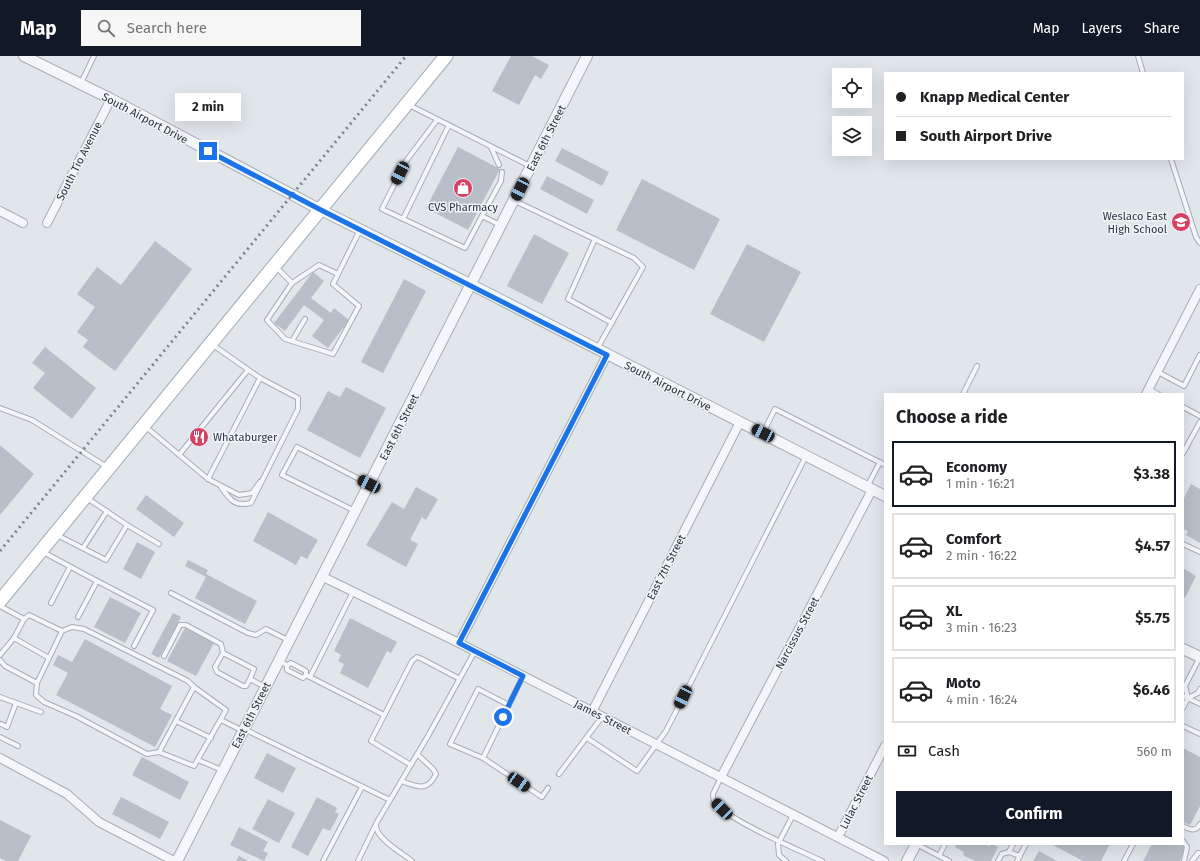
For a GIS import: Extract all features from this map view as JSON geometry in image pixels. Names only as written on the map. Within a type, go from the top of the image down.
[{"type":"main road","points":[[0,600],[446,56]]},
{"type":"street","name":"South Airport Drive","points":[[24,56],[111,99],[360,230],[472,285],[884,496]]},
{"type":"street","name":"East 6th Street","points":[[177,861],[265,687],[282,663],[289,640],[321,576],[472,285],[587,56]]},
{"type":"street","name":"South Tio Avenue","points":[[47,223],[111,99]]},
{"type":"street","points":[[0,211],[23,223]]},
{"type":"street","points":[[1148,392],[1200,289]]},
{"type":"street","points":[[459,643],[607,355]]},
{"type":"street","name":"East 7th Street","points":[[592,712],[740,422]]},
{"type":"street","name":"Narcissus Street","points":[[721,777],[870,489]]},
{"type":"street","name":"James Street","points":[[321,576],[475,651],[884,861]]},
{"type":"street","points":[[1184,649],[1200,657]]},
{"type":"street","name":"Lulac Street","points":[[838,837],[884,748]]},
{"type":"street","points":[[0,758],[67,794],[98,822],[174,861]]},
{"type":"street","points":[[907,861],[915,845]]},
{"type":"lane","points":[[80,84],[94,56]]},
{"type":"lane","points":[[1138,56],[1143,72]]},
{"type":"lane","points":[[407,104],[532,167]]},
{"type":"lane","points":[[437,120],[406,161],[382,208],[465,248],[501,181],[502,172]]},
{"type":"lane","points":[[403,219],[448,125]]},
{"type":"lane","points":[[491,146],[499,165]]},
{"type":"lane","points":[[1171,160],[1196,237],[1200,243]]},
{"type":"lane","points":[[514,200],[634,258],[643,267],[597,349]]},
{"type":"lane","points":[[482,216],[502,226]]},
{"type":"lane","points":[[338,274],[319,265],[292,284],[267,320],[285,339],[333,354],[359,306],[332,284],[338,274],[360,230]]},
{"type":"lane","points":[[596,239],[568,299],[612,323]]},
{"type":"lane","points":[[275,266],[292,284]]},
{"type":"lane","points":[[292,341],[305,319]]},
{"type":"lane","points":[[211,344],[260,378],[298,398],[298,409],[263,478],[256,497],[251,503],[242,505],[230,500],[221,487]]},
{"type":"lane","points":[[1158,372],[1184,386],[1200,355]]},
{"type":"lane","points":[[964,393],[977,366]]},
{"type":"lane","points":[[179,455],[248,370]]},
{"type":"lane","points":[[208,479],[260,378]]},
{"type":"lane","points":[[0,408],[32,420],[109,468]]},
{"type":"lane","points":[[763,433],[775,408],[884,464]]},
{"type":"lane","points":[[1184,408],[1200,416]]},
{"type":"lane","points":[[1184,451],[1200,422]]},
{"type":"lane","points":[[144,425],[208,479],[221,487],[239,495],[252,493],[263,478]]},
{"type":"lane","points":[[355,511],[282,475],[297,447],[369,484]]},
{"type":"lane","points":[[587,738],[637,771],[666,731],[806,456]]},
{"type":"lane","points":[[870,489],[880,462]]},
{"type":"lane","points":[[85,497],[159,544]]},
{"type":"lane","points":[[83,548],[107,511]]},
{"type":"lane","points":[[55,534],[106,560],[127,525]]},
{"type":"lane","points":[[1184,544],[1200,552]]},
{"type":"lane","points":[[41,551],[153,610],[134,646]]},
{"type":"lane","points":[[51,603],[70,567]]},
{"type":"lane","points":[[78,617],[97,581]]},
{"type":"lane","points":[[282,663],[287,670],[303,678],[308,676],[353,591]]},
{"type":"lane","points":[[170,593],[248,633],[256,635],[266,629],[289,640]]},
{"type":"lane","points":[[0,606],[24,619]]},
{"type":"lane","points":[[0,655],[14,638],[28,614],[62,632]]},
{"type":"lane","points":[[164,656],[180,625],[183,624],[221,644],[223,653],[214,667],[217,672],[243,686],[246,686],[254,669],[223,653]]},
{"type":"lane","points":[[72,627],[84,629],[188,681],[226,710],[194,766],[159,752],[147,754],[76,716],[44,702],[36,695],[37,684],[48,658],[62,632],[72,627]]},
{"type":"lane","points":[[14,638],[48,658]]},
{"type":"lane","points":[[360,860],[390,800],[411,765],[458,678],[475,651]]},
{"type":"lane","points":[[411,765],[371,741],[412,661],[417,657],[458,678]]},
{"type":"lane","points":[[1188,698],[1185,686],[1200,657]]},
{"type":"lane","points":[[0,660],[5,666],[37,684]]},
{"type":"lane","points":[[282,663],[291,663],[306,671],[308,676],[384,715]]},
{"type":"lane","points":[[483,758],[523,676]]},
{"type":"lane","points":[[250,679],[265,687]]},
{"type":"lane","points":[[159,752],[194,687]]},
{"type":"lane","points":[[509,705],[478,689],[450,744],[483,758],[542,797],[548,788]]},
{"type":"lane","points":[[1184,706],[1188,698],[1198,693],[1200,689]]},
{"type":"lane","points":[[1184,696],[1200,704]]},
{"type":"lane","points":[[0,697],[41,712]]},
{"type":"lane","points":[[0,725],[7,727],[16,703]]},
{"type":"lane","points":[[559,774],[602,717]]},
{"type":"lane","points":[[221,720],[390,800]]},
{"type":"lane","points":[[176,721],[211,738]]},
{"type":"lane","points":[[1184,726],[1200,734]]},
{"type":"lane","points":[[0,737],[18,746]]},
{"type":"lane","points":[[401,782],[426,787],[430,785],[433,780],[436,774],[433,769],[417,754]]},
{"type":"lane","points":[[198,760],[223,770]]},
{"type":"lane","points":[[721,777],[713,794],[715,802],[722,809],[741,821],[822,861]]},
{"type":"lane","points":[[323,861],[362,787]]},
{"type":"lane","points":[[786,861],[777,851],[780,840],[793,814]]},
{"type":"lane","points":[[1184,826],[1192,830],[1196,829],[1200,824]]},
{"type":"lane","points":[[376,826],[377,831],[382,838],[412,861]]},
{"type":"lane","points":[[1184,843],[1187,848],[1184,861]]},
{"type":"lane","points":[[918,845],[949,861]]},
{"type":"lane","points":[[939,856],[944,845]]},
{"type":"lane","points":[[1009,852],[1012,845]]},
{"type":"lane","points":[[1017,861],[1026,845]]},
{"type":"lane","points":[[1124,861],[1132,845]]},
{"type":"lane","points":[[998,861],[1002,854],[1009,852],[1020,856]]},
{"type":"lane","points":[[1192,861],[1198,852],[1200,853]]},
{"type":"building","points":[[511,56],[532,56],[549,65],[541,79],[535,75],[519,105],[492,91]]},
{"type":"building","name":"CVS Pharmacy","points":[[458,147],[500,169],[468,230],[426,208]]},
{"type":"building","points":[[562,148],[609,172],[602,186],[555,161]]},
{"type":"building","points":[[547,176],[594,200],[587,214],[540,189]]},
{"type":"building","points":[[642,179],[720,219],[694,270],[616,230]]},
{"type":"building","points":[[534,234],[569,253],[542,304],[507,286]]},
{"type":"building","points":[[155,241],[192,269],[115,371],[83,347],[88,340],[77,332],[95,307],[77,294],[97,267],[121,285]]},
{"type":"building","points":[[747,244],[801,272],[764,342],[710,314]]},
{"type":"building","points":[[313,272],[324,281],[311,298],[331,313],[334,308],[349,320],[328,348],[312,336],[324,320],[304,305],[285,331],[274,323]]},
{"type":"building","points":[[404,279],[426,291],[383,373],[361,362]]},
{"type":"building","points":[[45,347],[96,388],[72,419],[33,388],[45,373],[32,363]]},
{"type":"building","points":[[346,387],[386,408],[360,458],[307,430],[328,391],[340,397]]},
{"type":"building","points":[[0,445],[34,474],[0,515]]},
{"type":"building","points":[[1191,484],[1200,489],[1200,543],[1186,535],[1188,531],[1184,529],[1184,498]]},
{"type":"building","points":[[416,487],[438,499],[426,520],[422,517],[410,540],[418,544],[406,567],[366,545],[392,502],[404,509]]},
{"type":"building","points":[[146,495],[184,523],[174,537],[136,509]]},
{"type":"building","points":[[268,512],[318,540],[307,559],[301,556],[296,565],[253,541]]},
{"type":"building","points":[[137,542],[155,552],[141,579],[123,569]]},
{"type":"building","points":[[188,560],[208,570],[206,574],[257,601],[245,624],[195,598],[206,577],[185,566]]},
{"type":"building","points":[[1184,569],[1196,576],[1184,598]]},
{"type":"building","points":[[110,597],[141,613],[125,643],[94,627]]},
{"type":"building","points":[[173,613],[181,617],[159,658],[151,654]]},
{"type":"building","points":[[350,618],[397,642],[391,653],[387,651],[368,688],[340,673],[344,664],[338,661],[341,655],[334,651]]},
{"type":"building","points":[[185,628],[214,643],[196,676],[167,661]]},
{"type":"building","points":[[85,639],[172,686],[160,709],[172,715],[155,747],[56,695],[68,673],[53,665],[58,655],[72,662]]},
{"type":"building","points":[[1184,749],[1200,757],[1200,806],[1190,825],[1184,822]]},
{"type":"building","points":[[267,753],[296,768],[283,793],[254,778]]},
{"type":"building","points":[[142,757],[189,782],[180,800],[132,775]]},
{"type":"building","points":[[121,797],[169,822],[160,839],[112,814]]},
{"type":"building","points":[[317,797],[337,808],[335,812],[339,814],[330,831],[323,828],[308,856],[291,847]]},
{"type":"building","points":[[268,799],[295,813],[279,843],[252,829]]},
{"type":"building","points":[[0,820],[31,836],[18,861],[6,861],[0,858]]},
{"type":"building","points":[[239,827],[268,842],[263,851],[268,853],[264,861],[230,845]]},
{"type":"building","points":[[956,845],[995,845],[998,847],[991,861],[975,861],[963,855],[964,852],[955,847]]},
{"type":"building","points":[[1053,845],[1109,845],[1101,861],[1083,861]]},
{"type":"building","points":[[1151,845],[1180,845],[1187,848],[1180,861],[1143,861]]},
{"type":"building","points":[[1039,851],[1057,861],[1033,861]]},
{"type":"building","points":[[239,856],[248,861],[236,861]]},
{"type":"railway","points":[[0,551],[406,56]]},
{"type":"place","name":"CVS Pharmacy","points":[[463,188]]},
{"type":"place","name":"Weslaco East High School","points":[[1181,222]]},
{"type":"place","name":"Whataburger","points":[[199,437]]},
{"type":"route","points":[[208,151],[607,355],[459,643],[523,676],[503,717]]}]
